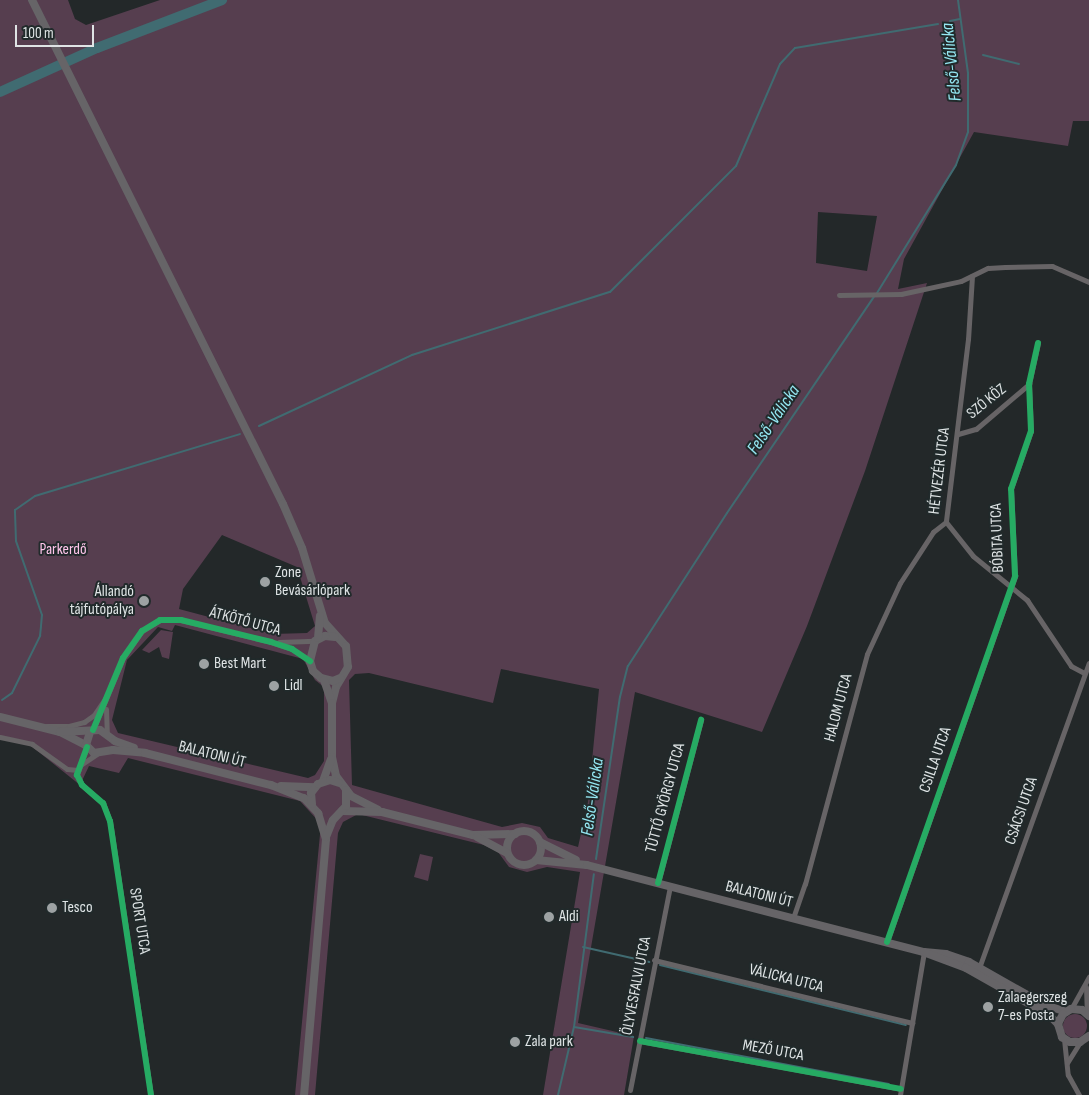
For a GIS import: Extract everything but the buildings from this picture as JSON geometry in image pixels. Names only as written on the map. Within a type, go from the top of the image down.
[{"type":"main road","points":[[32,0],[283,504],[308,565],[320,612],[325,623],[346,646],[348,667],[340,678],[332,703],[332,757],[339,783],[345,790],[382,812]]},
{"type":"main road","points":[[320,612],[317,640],[310,661],[313,671],[324,680],[332,703]]},
{"type":"main road","points":[[317,640],[336,637]]},
{"type":"main road","points":[[324,680],[340,678]]},
{"type":"main road","name":"BALATONI ÚT","points":[[0,717],[60,732],[87,746],[97,754],[107,750],[145,753],[271,785],[304,798],[312,806]]},
{"type":"main road","points":[[87,746],[92,731]]},
{"type":"main road","name":"BALATONI ÚT","points":[[60,732],[92,731],[108,735],[145,753]]},
{"type":"main road","points":[[107,750],[108,735]]},
{"type":"main road","points":[[332,757],[323,781],[314,787],[311,796],[312,806],[318,813],[326,817],[340,813],[382,812],[473,835],[507,853],[514,862],[521,865],[536,860],[540,852],[540,842],[530,832],[473,835]]},
{"type":"main road","points":[[323,781],[339,783]]},
{"type":"main road","name":"BALATONI ÚT","points":[[271,785],[314,787]]},
{"type":"main road","points":[[326,839],[348,799],[345,790]]},
{"type":"main road","points":[[304,1095],[326,839],[318,813]]},
{"type":"main road","points":[[507,853],[507,844],[515,834]]},
{"type":"main road","name":"BALATONI ÚT","points":[[540,842],[587,864],[924,952],[957,958],[980,968],[1045,1005],[1088,1015]]},
{"type":"main road","name":"BALATONI ÚT","points":[[536,860],[587,864]]},
{"type":"main road","name":"BALATONI ÚT","points":[[924,952],[980,976],[1049,1015],[1058,1024]]},
{"type":"main road","points":[[1068,1010],[1058,1024],[1064,1039],[1086,1040]]},
{"type":"street","points":[[839,295],[913,292],[972,276],[988,268],[1052,266],[1089,282]]},
{"type":"street","name":"HÉTVEZÉR UTCA","points":[[972,276],[958,434],[946,522],[974,556],[1027,600],[1071,666],[1084,673]]},
{"type":"street","name":"BÓBITA UTCA","points":[[1011,587],[1016,566],[1010,498],[1031,431],[1029,384],[1038,343]]},
{"type":"street","name":"SZÓ KÖZ","points":[[958,434],[976,429],[1029,384]]},
{"type":"street","name":"HALOM UTCA","points":[[793,918],[805,884],[867,654],[900,583],[933,532],[946,522]]},
{"type":"street","name":"CSILLA UTCA","points":[[888,942],[1011,587]]},
{"type":"street","name":"ÁTKÖTŐ UTCA","points":[[110,691],[118,666],[142,631],[155,621],[169,618],[271,642],[292,649],[310,661]]},
{"type":"street","name":"ÁTKÖTŐ UTCA","points":[[271,642],[317,640]]},
{"type":"street","name":"CSÁCSI UTCA","points":[[980,968],[1084,673],[1089,665]]},
{"type":"street","points":[[92,731],[106,705],[110,691]]},
{"type":"street","points":[[38,726],[68,726],[84,722],[94,715],[110,691]]},
{"type":"street","points":[[106,705],[108,735]]},
{"type":"street","name":"TÜTTŐ GYÖRGY UTCA","points":[[658,883],[700,720]]},
{"type":"street","points":[[0,736],[32,744],[68,769],[78,770],[87,746]]},
{"type":"street","points":[[81,764],[97,754]]},
{"type":"street","name":"SPORT UTCA","points":[[78,770],[78,780],[103,803],[110,821],[151,1095]]},
{"type":"street","name":"ÖLYVESFALVI UTCA","points":[[630,1090],[670,886]]},
{"type":"street","name":"MEZŐ UTCA","points":[[640,1040],[900,1092],[924,952]]},
{"type":"street","name":"VÁLICKA UTCA","points":[[654,960],[912,1023]]},
{"type":"street","points":[[1068,1010],[1086,984],[1089,976]]},
{"type":"street","points":[[1086,984],[1088,1015]]},
{"type":"street","points":[[1064,1039],[1070,1082],[1078,1095]]},
{"type":"street","points":[[1067,1063],[1086,1040]]},
{"type":"green space","name":"Parkerdő","points":[[0,0],[68,0],[75,19],[86,25],[160,0],[1089,0],[1089,121],[1073,121],[1068,146],[974,132],[904,259],[898,289],[927,283],[865,471],[807,626],[762,732],[635,692],[578,1023],[634,1036],[624,1095],[543,1095],[580,872],[547,867],[527,872],[509,867],[498,852],[484,845],[358,814],[343,822],[338,833],[315,1095],[295,1095],[321,824],[300,801],[128,758],[119,773],[89,766],[80,785],[30,745],[0,739]],"holes":[[[818,212],[877,216],[867,271],[816,263]],[[222,535],[297,567],[315,626],[307,633],[273,634],[179,609],[183,589]],[[175,625],[303,659],[315,680],[324,687],[324,761],[315,775],[308,778],[118,733],[112,720],[127,660],[158,627],[172,631]],[[501,669],[599,689],[588,802],[578,847],[548,838],[540,827],[522,823],[502,827],[352,785],[349,680],[355,674],[369,673],[493,703]]]},
{"type":"green space","points":[[161,630],[173,632],[169,659],[162,657],[159,647],[149,653],[142,650]]},
{"type":"green space","points":[[420,854],[433,857],[428,881],[414,877]]},
{"type":"green space","points":[[1075,1014],[1080,1015],[1086,1021],[1086,1031],[1080,1037],[1075,1038],[1070,1037],[1064,1031],[1063,1026],[1064,1021],[1070,1015]]},
{"type":"waterway","points":[[0,92],[97,48],[222,0]]},
{"type":"waterway","name":"Felső-Válicka","points":[[877,293],[956,165],[968,132],[968,73],[958,0]]},
{"type":"waterway","points":[[950,21],[960,19]]},
{"type":"waterway","points":[[259,426],[412,355],[610,292],[736,166],[780,64],[795,48],[938,24]]},
{"type":"waterway","points":[[983,55],[1019,64]]},
{"type":"waterway","name":"Felső-Válicka","points":[[596,859],[620,697],[628,666],[727,513],[874,297]]},
{"type":"waterway","points":[[2,700],[12,693],[40,636],[42,615],[16,541],[15,510],[35,496],[240,434]]},
{"type":"waterway","name":"Felső-Válicka","points":[[558,1095],[574,1027],[594,874]]},
{"type":"waterway","points":[[583,947],[649,962]]},
{"type":"waterway","points":[[660,965],[906,1025]]},
{"type":"waterway","points":[[574,1027],[633,1037]]},
{"type":"waterway","points":[[646,1038],[889,1084]]},
{"type":"cycle path","points":[[887,942],[1015,576],[1011,489],[1031,431],[1029,384],[1038,343]]},
{"type":"cycle path","points":[[93,730],[123,658],[142,631],[160,620],[181,620],[271,642],[292,649],[310,661]]},
{"type":"cycle path","points":[[658,883],[701,720]]},
{"type":"cycle path","points":[[87,747],[77,775],[82,785],[103,803],[110,821],[151,1095]]},
{"type":"cycle path","points":[[640,1041],[901,1089]]},
{"type":"place","name":"Zone Bevásárlópark","points":[[265,582]]},
{"type":"place","name":"Állandó tájfutópálya","points":[[144,601]]},
{"type":"place","name":"Best Mart","points":[[204,664]]},
{"type":"place","name":"Lidl","points":[[274,686]]},
{"type":"place","name":"Tesco","points":[[52,908]]},
{"type":"place","name":"Aldi","points":[[549,917]]},
{"type":"place","name":"Zalaegerszeg 7-es Posta","points":[[988,1007]]},
{"type":"place","name":"Zala park","points":[[515,1042]]}]
